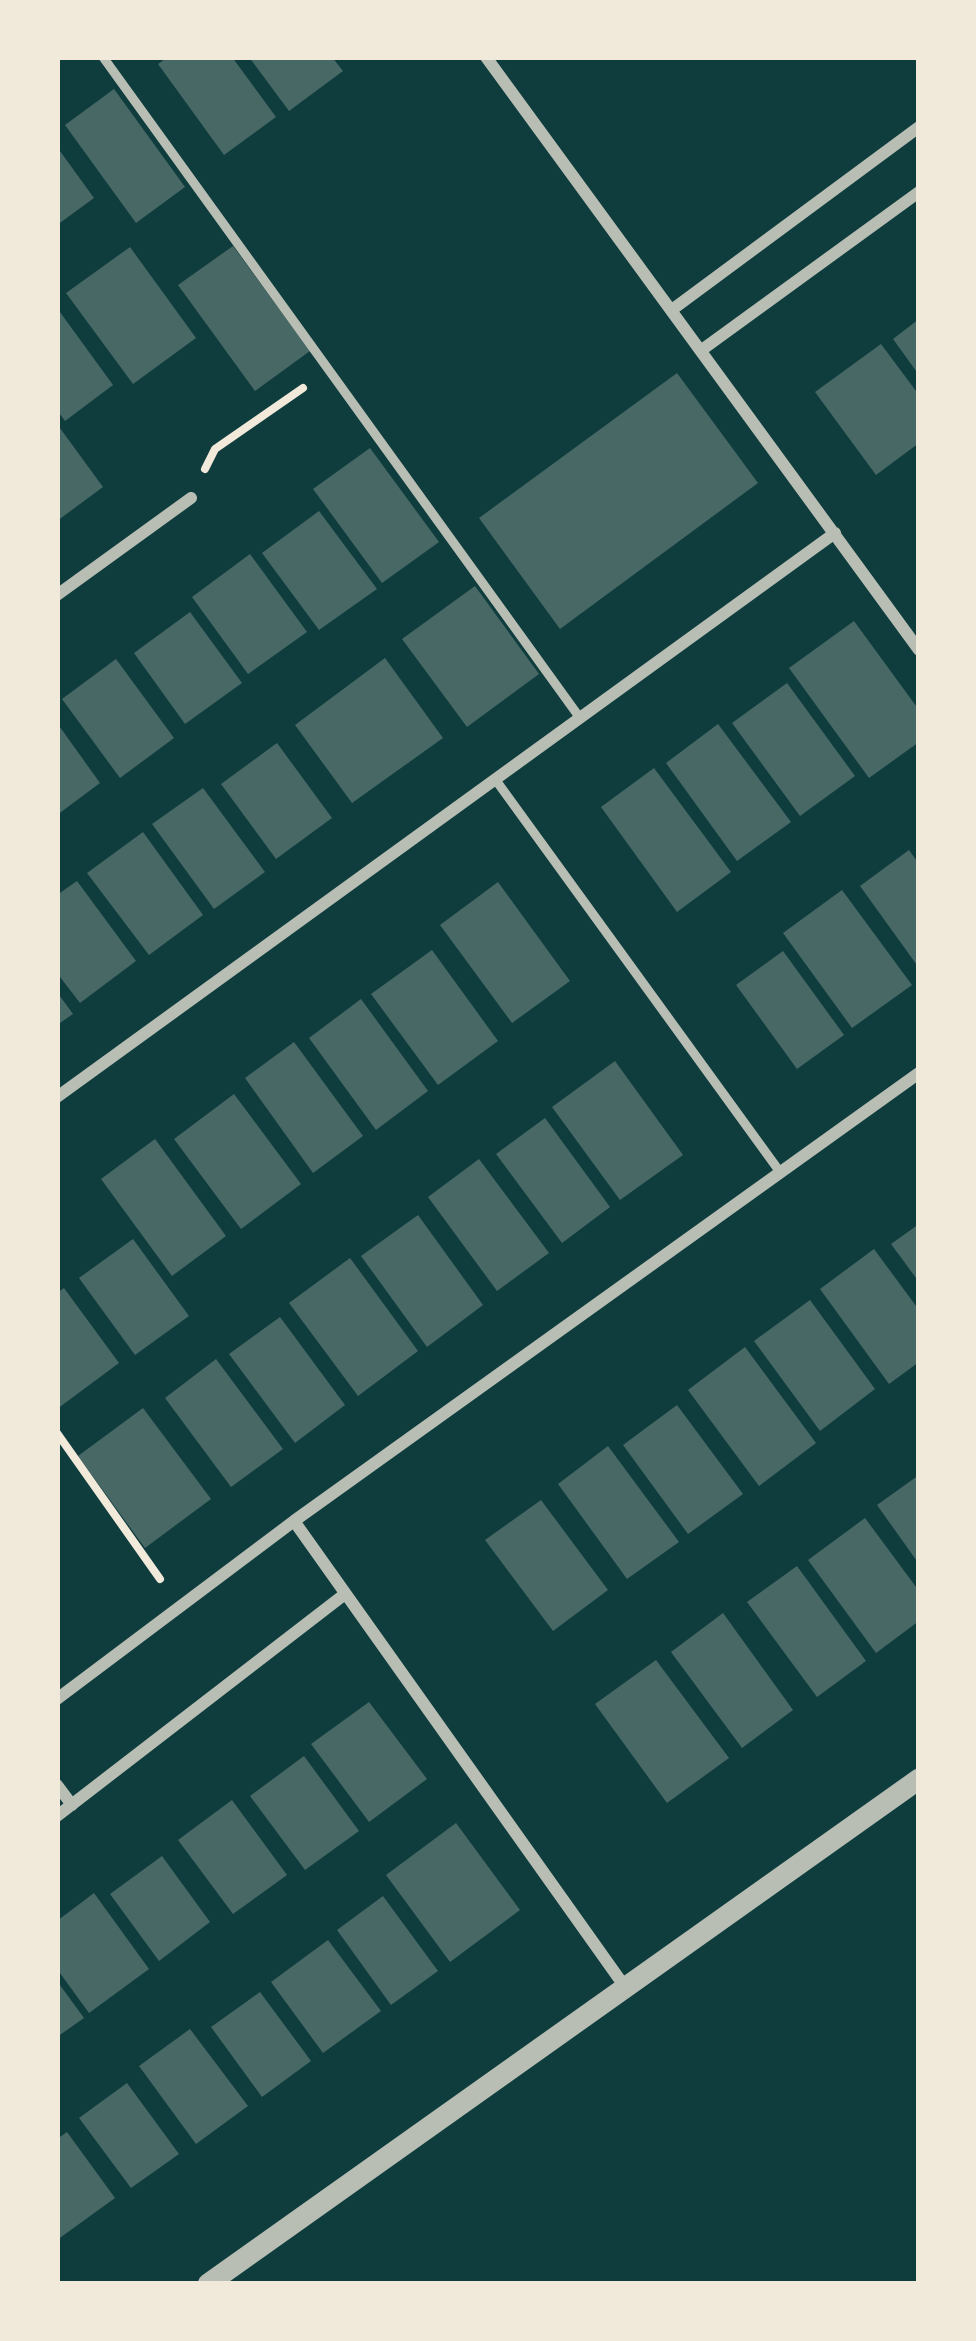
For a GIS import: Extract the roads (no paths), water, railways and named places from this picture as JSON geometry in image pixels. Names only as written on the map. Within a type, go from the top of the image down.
[{"type":"street","points":[[487,57],[919,650]]},
{"type":"street","points":[[673,309],[919,127]]},
{"type":"street","points":[[703,349],[919,192]]},
{"type":"street","points":[[57,595],[191,498]]},
{"type":"street","points":[[57,1097],[835,532]]},
{"type":"street","points":[[57,1699],[294,1521],[919,1073]]},
{"type":"street","points":[[294,1521],[625,1987]]},
{"type":"street","points":[[57,1816],[345,1594]]},
{"type":"street","points":[[208,2284],[919,1779]]},
{"type":"street","points":[[57,1785],[72,1805]]},
{"type":"lane","points":[[103,57],[580,718]]},
{"type":"lane","points":[[495,779],[780,1172]]}]
